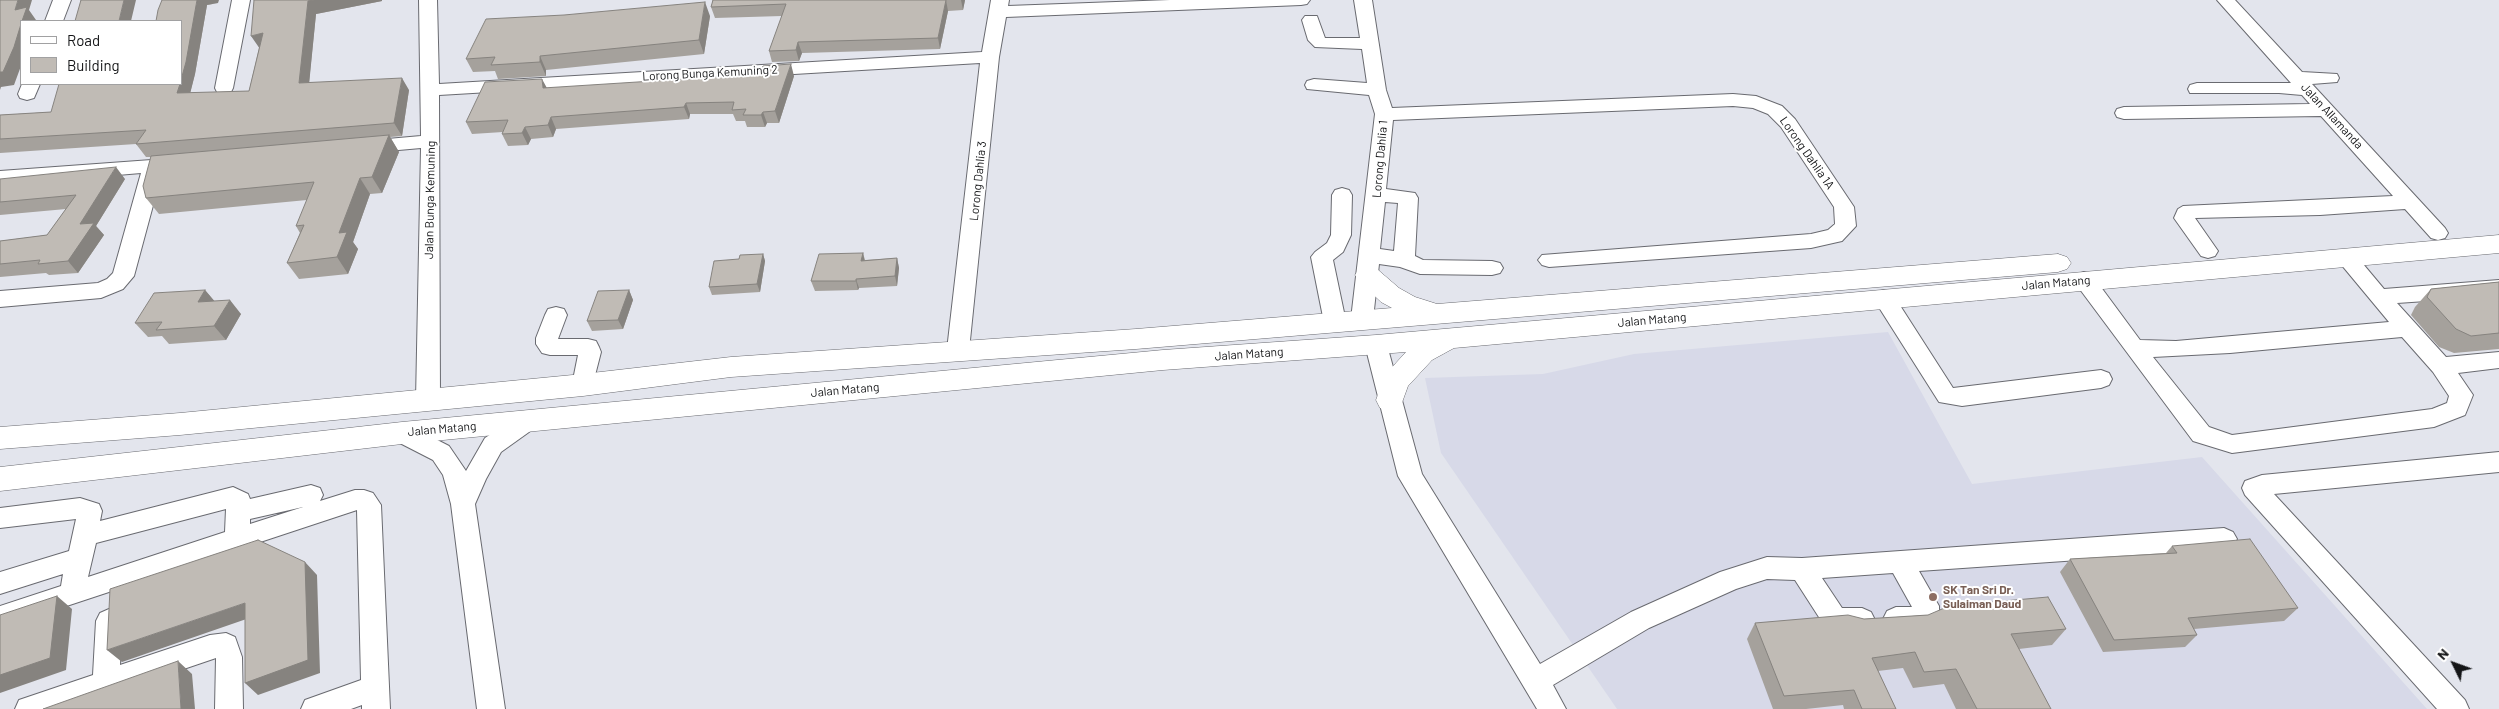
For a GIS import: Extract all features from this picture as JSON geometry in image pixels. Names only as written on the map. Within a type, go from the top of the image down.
[{"type":"main road","name":"Jalan Matang","points":[[0,438],[190,423],[583,385],[731,367],[1306,326],[1362,319],[2499,227]]},
{"type":"main road","name":"Jalan Matang","points":[[0,479],[528,420],[1153,361],[1376,345],[2499,244]]},
{"type":"main road","points":[[1369,265],[1390,295],[1406,304],[1436,314]]},
{"type":"main road","points":[[1306,326],[1361,326],[1373,337],[1376,345]]},
{"type":"main road","points":[[1390,400],[1395,382],[1408,367],[1422,353],[1450,338]]},
{"type":"street","points":[[54,20],[62,0]]},
{"type":"street","points":[[224,88],[241,0]]},
{"type":"street","name":"Jalan Bunga Kemuning","points":[[428,0],[431,141],[428,400]]},
{"type":"street","points":[[1000,6],[1301,0]]},
{"type":"street","name":"Lorong Dahlia 1","points":[[1362,319],[1384,114],[1377,90],[1363,0]]},
{"type":"street","name":"Jalan Allamanda","points":[[2226,0],[2438,233]]},
{"type":"street","name":"Lorong Dahlia 3","points":[[958,350],[990,57],[1000,6]]},
{"type":"street","points":[[1311,20],[1317,40],[1321,43],[1370,44]]},
{"type":"street","name":"Lorong Bunga Kemuning 2","points":[[430,90],[990,57]]},
{"type":"street","points":[[2197,89],[2279,87],[2330,78]]},
{"type":"street","points":[[1314,86],[1377,90]]},
{"type":"street","name":"Lorong Dahlia 1A","points":[[1384,114],[1733,100],[1756,102],[1775,110],[1788,123],[1844,207],[1846,226],[1835,236],[1811,241],[1549,260]]},
{"type":"street","points":[[2124,113],[2328,110]]},
{"type":"street","points":[[342,149],[431,141]]},
{"type":"street","points":[[0,178],[193,163]]},
{"type":"street","points":[[0,299],[101,290],[116,284],[123,276],[153,166]]},
{"type":"street","points":[[1376,194],[1408,198],[1404,260]]},
{"type":"street","points":[[1335,322],[1322,257],[1336,247],[1341,235],[1342,195]]},
{"type":"street","points":[[2208,251],[2184,218],[2185,214],[2190,211],[2320,208],[2410,202]]},
{"type":"street","points":[[2084,280],[2201,434],[2232,444],[2434,418],[2457,409],[2461,395],[2441,366],[2405,329],[2346,258]]},
{"type":"street","points":[[1369,265],[1404,260],[1420,267],[1492,268]]},
{"type":"street","points":[[2379,297],[2499,288]]},
{"type":"street","points":[[1884,298],[1940,388],[1951,397],[2101,379]]},
{"type":"street","points":[[556,315],[546,338],[547,344],[550,347],[588,346],[590,352],[583,385]]},
{"type":"street","points":[[2134,348],[2230,345],[2405,329]]},
{"type":"street","points":[[1376,345],[1410,476],[1552,709]]},
{"type":"street","points":[[2441,366],[2499,360]]},
{"type":"street","points":[[463,504],[475,476],[493,445],[528,420]]},
{"type":"street","points":[[402,433],[441,453],[454,472],[463,504],[492,709]]},
{"type":"street","points":[[2455,709],[2254,488],[2262,485],[2499,462]]},
{"type":"street","points":[[239,512],[311,495]]},
{"type":"street","points":[[0,583],[82,547],[233,496],[239,502],[238,538]]},
{"type":"street","points":[[0,617],[355,500],[364,500],[369,505],[375,698],[315,709]]},
{"type":"street","points":[[0,518],[86,509],[90,511],[72,593]]},
{"type":"street","points":[[1534,682],[1640,620],[1729,580],[1767,568],[1802,570],[2224,539]]},
{"type":"street","points":[[1802,570],[1833,617],[1854,621],[1917,618],[1926,614],[1926,606],[1900,562]]},
{"type":"street","points":[[106,682],[111,580]]},
{"type":"street","points":[[29,709],[210,647],[226,645],[229,657],[229,709]]},
{"type":"shaded area","name":"SK Tan Sri Dr. Sulaiman Daud","points":[[1888,332],[1972,484],[2202,457],[2427,709],[1617,709],[1441,453],[1425,378],[1543,374],[1634,354]]},
{"type":"building","points":[[0,0],[18,0],[15,10],[27,7],[22,20],[20,20],[20,27],[14,47],[3,72],[0,72]]},
{"type":"building","points":[[81,0],[124,0],[119,20],[75,20]]},
{"type":"building","points":[[162,0],[197,0],[182,76],[182,20],[156,20]]},
{"type":"building","points":[[254,0],[314,0],[308,1],[299,83],[402,78],[394,123],[136,144],[146,130],[0,139],[0,115],[51,112],[59,85],[180,85],[177,93],[249,91],[263,33],[251,36]]},
{"type":"building","points":[[713,0],[946,0],[938,38],[798,42],[796,50],[769,51],[786,4],[711,7]]},
{"type":"building","points":[[705,2],[699,40],[540,56],[540,62],[491,65],[495,57],[466,59],[486,19],[564,15]]},
{"type":"building","points":[[791,64],[775,111],[763,112],[761,115],[743,115],[746,109],[732,110],[734,102],[686,103],[684,107],[551,117],[548,125],[525,127],[522,133],[502,134],[508,120],[466,122],[485,82],[542,79],[543,88],[716,77],[717,75],[760,74],[763,66]]},
{"type":"building","points":[[389,135],[372,177],[360,178],[339,233],[347,232],[337,257],[287,263],[304,225],[296,226],[314,182],[146,198],[143,186],[151,156]]},
{"type":"building","points":[[116,167],[80,224],[94,223],[68,261],[38,264],[40,260],[0,264],[0,241],[47,235],[76,195],[0,202],[0,179]]},
{"type":"building","points":[[863,253],[861,261],[897,258],[895,276],[856,279],[856,281],[811,281],[819,254]]},
{"type":"building","points":[[763,254],[757,284],[709,287],[714,261],[739,259],[740,255]]},
{"type":"building","points":[[2499,282],[2499,333],[2471,336],[2456,329],[2427,297],[2431,289]]},
{"type":"building","points":[[205,290],[198,302],[230,300],[214,326],[156,330],[162,322],[135,323],[154,293]]},
{"type":"building","points":[[629,290],[618,320],[587,321],[598,291]]},
{"type":"building","points":[[2250,539],[2298,608],[2188,618],[2197,635],[2114,640],[2070,559],[2177,553],[2172,546]]},
{"type":"building","points":[[258,540],[305,562],[308,660],[245,683],[245,603],[107,650],[110,589]]},
{"type":"building","points":[[57,596],[50,658],[0,675],[0,615]]},
{"type":"building","points":[[2048,597],[2066,629],[2011,634],[2051,709],[1977,709],[1956,669],[1924,672],[1915,652],[1872,658],[1896,709],[1862,709],[1854,690],[1784,696],[1755,623],[1848,615],[1864,619],[1928,615],[1949,606]]},
{"type":"building","points":[[178,661],[181,709],[43,709]]},
{"type":"place","name":"SK Tan Sri Dr. Sulaiman Daud","points":[[1933,597]]}]
